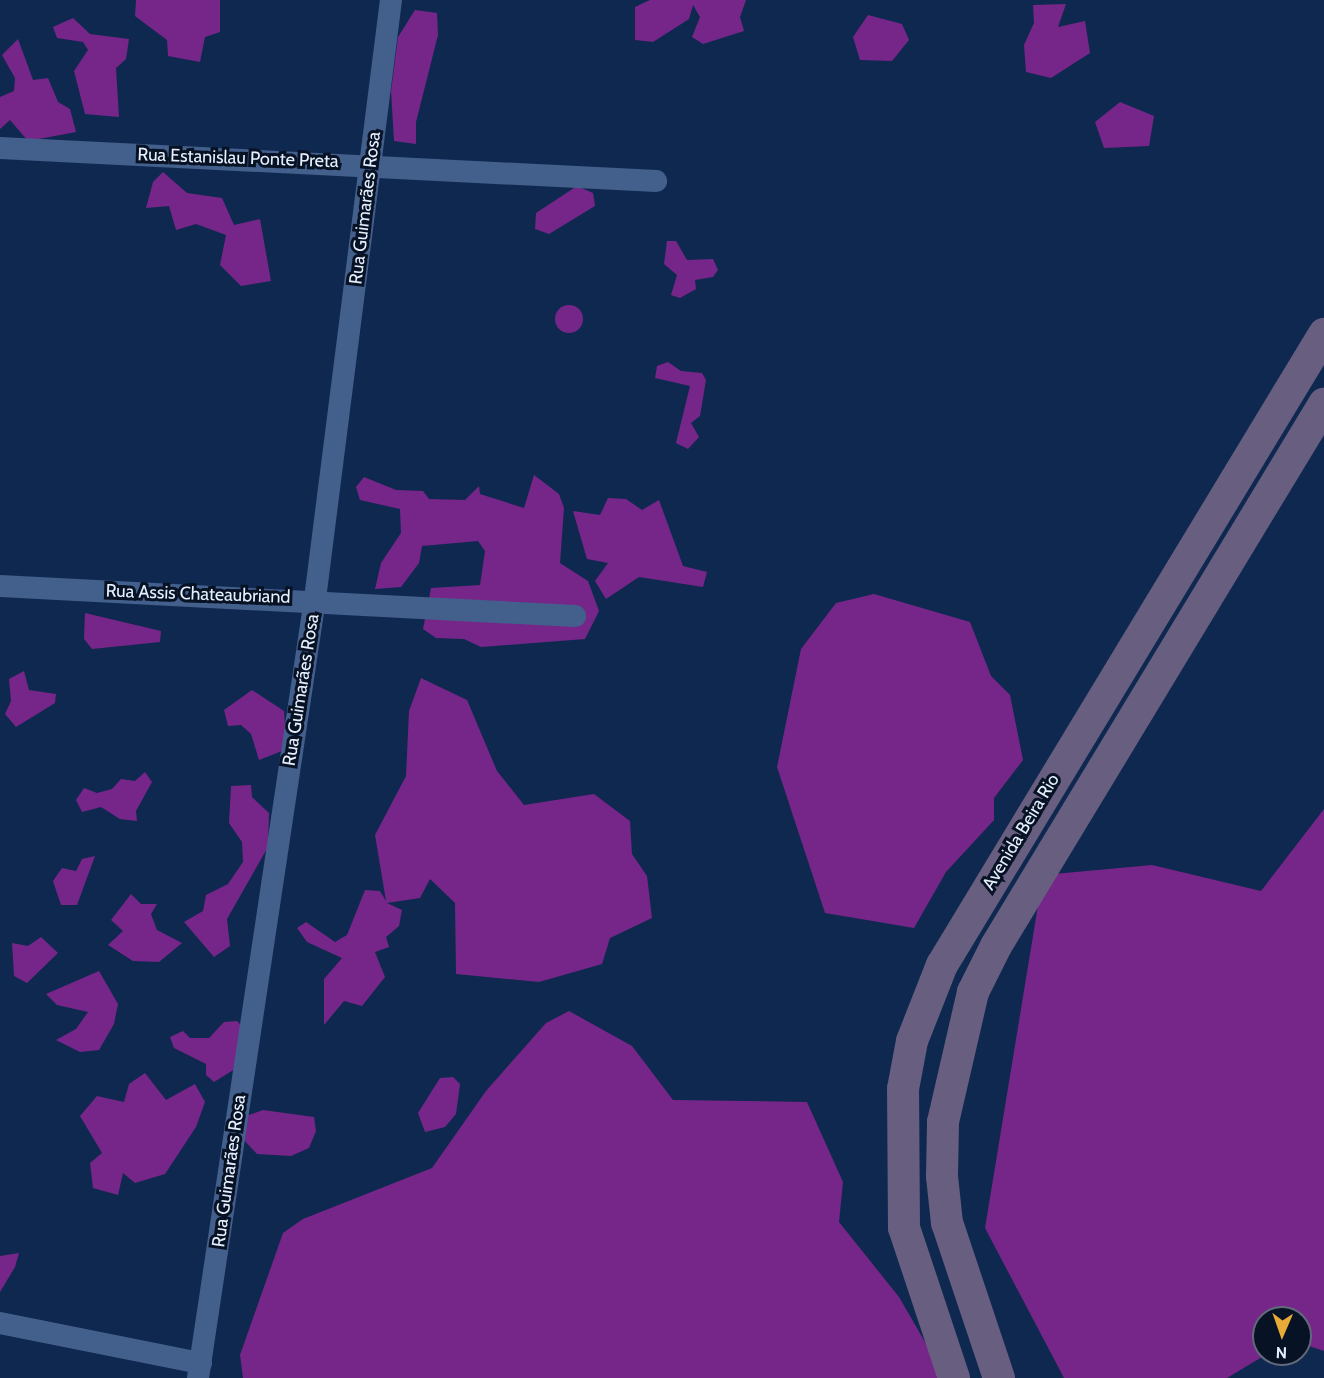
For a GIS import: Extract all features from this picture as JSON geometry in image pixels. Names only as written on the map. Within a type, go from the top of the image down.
[{"type":"main road","name":"Avenida Beira Rio","points":[[954,1378],[904,1228],[902,1099],[912,1041],[942,965],[1324,334]]},
{"type":"main road","name":"Avenida Beira Rio","points":[[999,1378],[946,1223],[942,1176],[944,1122],[973,992],[996,946],[1324,404]]},
{"type":"street","name":"Rua Guimarães Rosa","points":[[200,1370],[315,599],[392,0]]},
{"type":"street","name":"Rua Estanislau Ponte Preta","points":[[0,148],[370,164],[656,181]]},
{"type":"street","name":"Rua Assis Chateaubriand","points":[[0,586],[315,599],[575,616]]},
{"type":"street","points":[[0,1323],[200,1370]]},
{"type":"shaded area","points":[[136,0],[220,0],[220,32],[205,37],[200,62],[168,56],[167,40],[135,16]]},
{"type":"shaded area","points":[[650,0],[746,0],[740,17],[744,31],[703,44],[692,37],[700,17],[693,5],[689,19],[653,42],[635,40],[635,7]]},
{"type":"shaded area","points":[[1066,4],[1058,27],[1085,21],[1090,53],[1051,78],[1026,72],[1024,45],[1034,23],[1033,5]]},
{"type":"shaded area","points":[[415,10],[437,13],[438,35],[416,122],[416,144],[394,141],[391,91],[398,37]]},
{"type":"shaded area","points":[[868,15],[902,24],[909,40],[892,61],[860,60],[853,37]]},
{"type":"shaded area","points":[[73,18],[90,34],[129,39],[126,59],[116,68],[119,117],[85,114],[74,71],[88,50],[83,42],[57,38],[53,27]]},
{"type":"shaded area","points":[[18,39],[33,80],[48,78],[58,102],[70,109],[76,132],[28,141],[10,120],[0,129],[0,97],[14,91],[15,78],[2,55]]},
{"type":"shaded area","points":[[1120,102],[1154,116],[1149,146],[1104,148],[1095,122]]},
{"type":"shaded area","points":[[163,172],[187,193],[222,198],[234,225],[260,219],[271,281],[241,286],[220,265],[226,235],[196,224],[176,230],[169,206],[146,208],[153,182]]},
{"type":"shaded area","points":[[577,186],[593,193],[595,206],[549,234],[535,229],[536,213]]},
{"type":"shaded area","points":[[667,241],[676,241],[687,260],[713,259],[718,270],[713,277],[695,280],[696,289],[680,298],[671,295],[677,275],[664,264]]},
{"type":"shaded area","points":[[569,305],[579,309],[583,319],[579,329],[569,333],[559,329],[555,319],[559,309]]},
{"type":"shaded area","points":[[668,362],[681,371],[702,373],[706,380],[700,416],[691,423],[699,437],[688,449],[676,443],[690,386],[655,378],[657,366]]},
{"type":"shaded area","points":[[534,475],[559,494],[564,508],[560,563],[588,581],[599,611],[585,639],[481,647],[464,639],[436,638],[423,629],[431,588],[480,585],[485,551],[478,541],[422,546],[419,563],[401,587],[375,589],[381,563],[401,533],[400,509],[360,500],[356,487],[364,477],[396,490],[423,491],[429,499],[465,500],[479,486],[480,494],[524,508]]},
{"type":"shaded area","points":[[608,498],[626,499],[642,510],[659,500],[683,566],[707,572],[703,587],[639,577],[606,599],[595,581],[608,563],[587,559],[573,511],[600,515]]},
{"type":"shaded area","points":[[874,594],[970,622],[991,676],[1010,695],[1023,760],[994,798],[994,820],[946,872],[914,928],[825,913],[777,767],[801,649],[836,603]]},
{"type":"shaded area","points":[[85,613],[161,631],[160,642],[92,649],[84,639]]},
{"type":"shaded area","points":[[24,671],[29,690],[56,694],[55,703],[16,727],[5,714],[11,701],[9,679]]},
{"type":"shaded area","points":[[421,678],[467,700],[497,771],[524,805],[594,794],[630,821],[632,854],[647,876],[652,918],[610,938],[602,964],[539,982],[456,974],[455,903],[430,879],[420,898],[387,903],[402,910],[399,926],[386,937],[389,947],[375,952],[385,977],[362,1006],[344,1001],[324,1025],[324,979],[342,958],[307,942],[297,928],[306,922],[335,942],[347,935],[365,890],[380,891],[386,901],[375,835],[406,776],[409,711]]},
{"type":"shaded area","points":[[252,690],[284,711],[287,749],[259,760],[251,734],[241,725],[228,726],[224,710]]},
{"type":"shaded area","points":[[145,772],[152,782],[136,811],[137,821],[120,819],[101,807],[82,812],[76,800],[84,788],[97,793],[112,789],[121,779],[135,781]]},
{"type":"shaded area","points":[[251,785],[252,797],[269,813],[268,847],[227,919],[230,946],[214,957],[184,922],[203,911],[206,895],[228,884],[243,862],[242,842],[229,823],[231,786]]},
{"type":"shaded area","points":[[1324,809],[1324,1351],[1312,1347],[1312,1306],[1252,1306],[1252,1363],[1227,1378],[1064,1378],[985,1228],[1043,875],[1152,865],[1261,891]]},
{"type":"shaded area","points":[[95,856],[77,905],[61,905],[53,881],[62,868],[76,871],[82,859]]},
{"type":"shaded area","points":[[131,894],[141,904],[157,904],[151,914],[157,930],[182,943],[159,962],[133,961],[108,945],[123,931],[111,920]]},
{"type":"shaded area","points":[[41,937],[58,953],[27,983],[14,976],[12,943],[28,946]]},
{"type":"shaded area","points":[[99,971],[118,1004],[114,1024],[99,1050],[80,1052],[56,1040],[76,1029],[88,1012],[57,1005],[46,994]]},
{"type":"shaded area","points":[[569,1011],[632,1046],[673,1100],[807,1102],[843,1182],[839,1222],[899,1297],[940,1368],[938,1378],[243,1378],[240,1355],[283,1233],[303,1219],[432,1168],[486,1091],[546,1023]]},
{"type":"shaded area","points":[[237,1021],[242,1026],[235,1069],[214,1082],[206,1075],[206,1064],[174,1048],[170,1037],[183,1031],[190,1038],[209,1038],[224,1022]]},
{"type":"shaded area","points":[[145,1073],[166,1100],[195,1084],[205,1102],[196,1127],[165,1174],[135,1183],[123,1173],[118,1195],[93,1188],[90,1163],[102,1153],[80,1116],[97,1096],[124,1102],[129,1084]]},
{"type":"shaded area","points":[[453,1077],[460,1084],[456,1114],[445,1127],[425,1132],[418,1113],[440,1078]]},
{"type":"shaded area","points":[[263,1110],[314,1117],[316,1131],[309,1148],[291,1156],[257,1154],[243,1139],[246,1116]]},
{"type":"shaded area","points":[[19,1253],[15,1267],[0,1292],[0,1256]]}]
